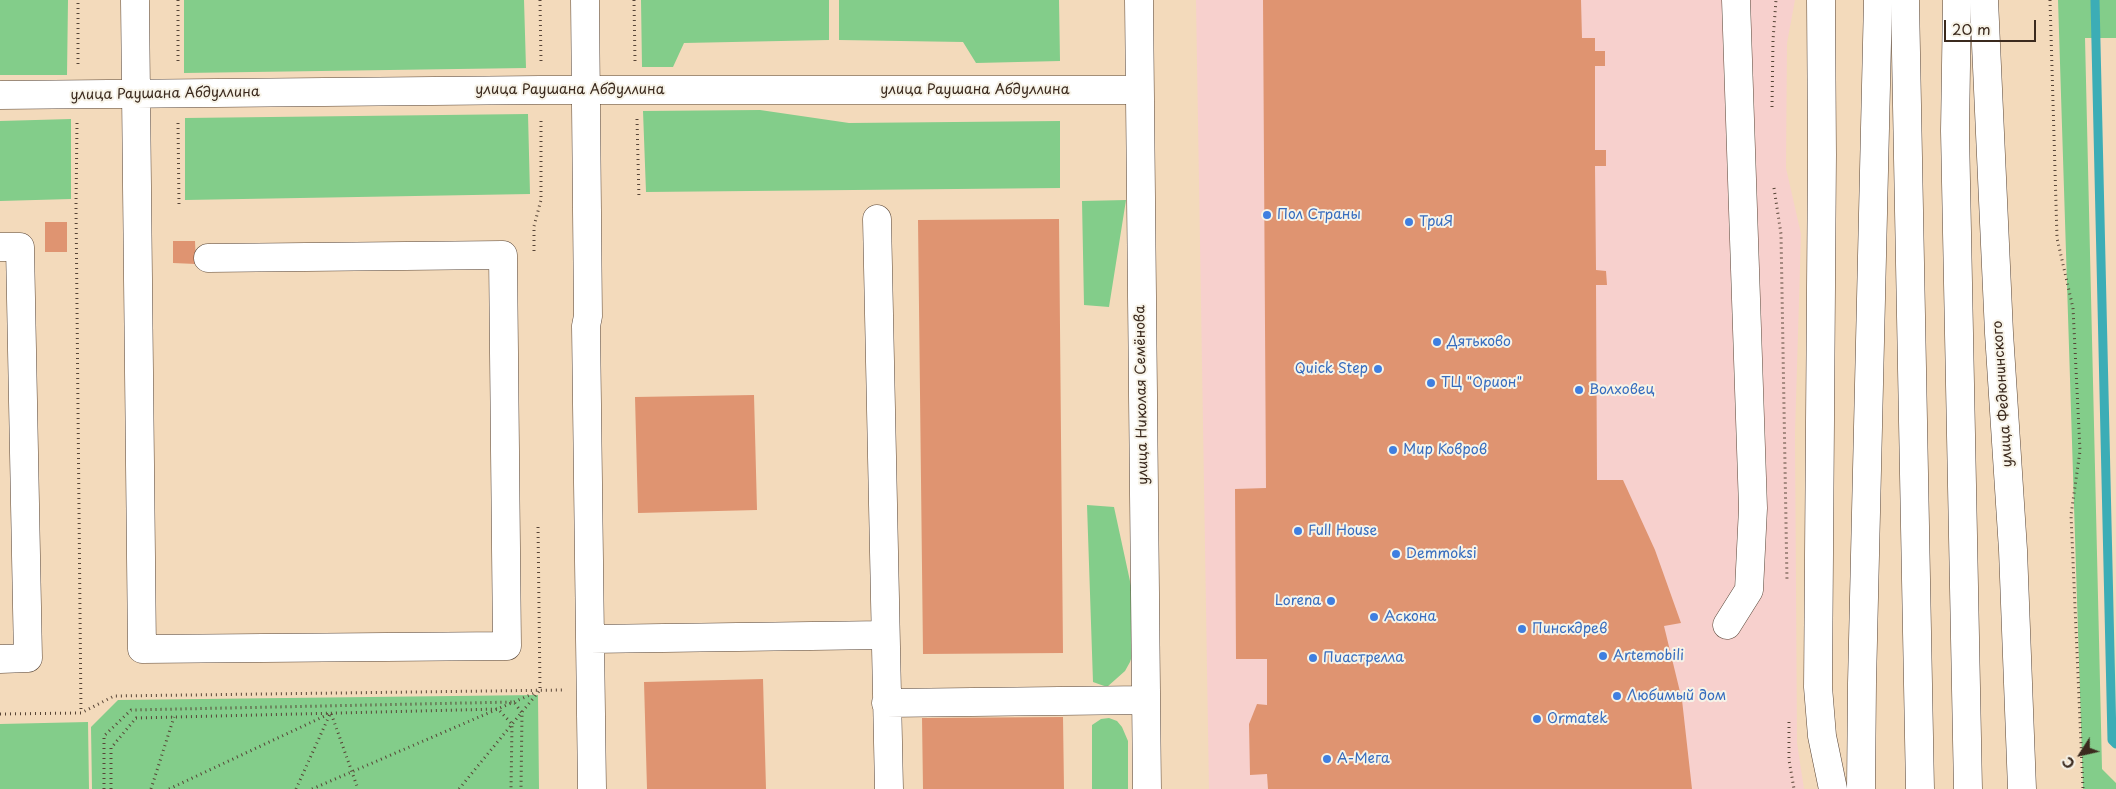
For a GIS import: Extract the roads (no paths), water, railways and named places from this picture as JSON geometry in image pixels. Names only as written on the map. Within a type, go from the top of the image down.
[{"type":"main road","points":[[585,0],[588,307],[586,326],[592,789]]},
{"type":"main road","name":"улица Николая Семёнова","points":[[1139,0],[1147,789]]},
{"type":"main road","points":[[1727,625],[1749,590],[1753,508],[1736,0]]},
{"type":"main road","points":[[1821,0],[1822,164],[1818,687],[1822,736],[1833,789]]},
{"type":"main road","points":[[1861,789],[1878,0]]},
{"type":"main road","points":[[1905,0],[1920,789]]},
{"type":"main road","points":[[1957,0],[1956,151],[1968,789]]},
{"type":"main road","name":"улица Федюнинского","points":[[1984,0],[1999,334],[2013,550],[2022,789]]},
{"type":"main road","points":[[135,1],[142,649],[507,646],[503,255],[208,258]]},
{"type":"main road","name":"улица Раушана Абдуллина","points":[[0,95],[541,90],[1139,90]]},
{"type":"main road","points":[[877,219],[888,789]]},
{"type":"main road","points":[[0,247],[20,247],[28,658],[0,659]]},
{"type":"main road","points":[[590,639],[885,635]]},
{"type":"main road","points":[[886,704],[1146,700]]},
{"type":"waterway","points":[[2095,0],[2112,740],[2116,744]]},
{"type":"place","name":"Пол Страны","points":[[1267,215]]},
{"type":"place","name":"ТриЯ","points":[[1409,222]]},
{"type":"place","name":"Дятьково","points":[[1437,342]]},
{"type":"place","name":"Quick Step","points":[[1378,369]]},
{"type":"place","name":"ТЦ \"Орион\"","points":[[1431,383]]},
{"type":"place","name":"Волховец","points":[[1579,390]]},
{"type":"place","name":"Мир Ковров","points":[[1393,450]]},
{"type":"place","name":"Full House","points":[[1298,531]]},
{"type":"place","name":"Demmoksi","points":[[1396,554]]},
{"type":"place","name":"Lorena","points":[[1331,601]]},
{"type":"place","name":"Аскона","points":[[1374,617]]},
{"type":"place","name":"Пинскдрев","points":[[1522,629]]},
{"type":"place","name":"Artemobili","points":[[1603,656]]},
{"type":"place","name":"Пиастрелла","points":[[1313,658]]},
{"type":"place","name":"Любимый дом","points":[[1617,696]]},
{"type":"place","name":"Ormatek","points":[[1537,719]]},
{"type":"place","name":"А-Мега","points":[[1327,759]]}]
